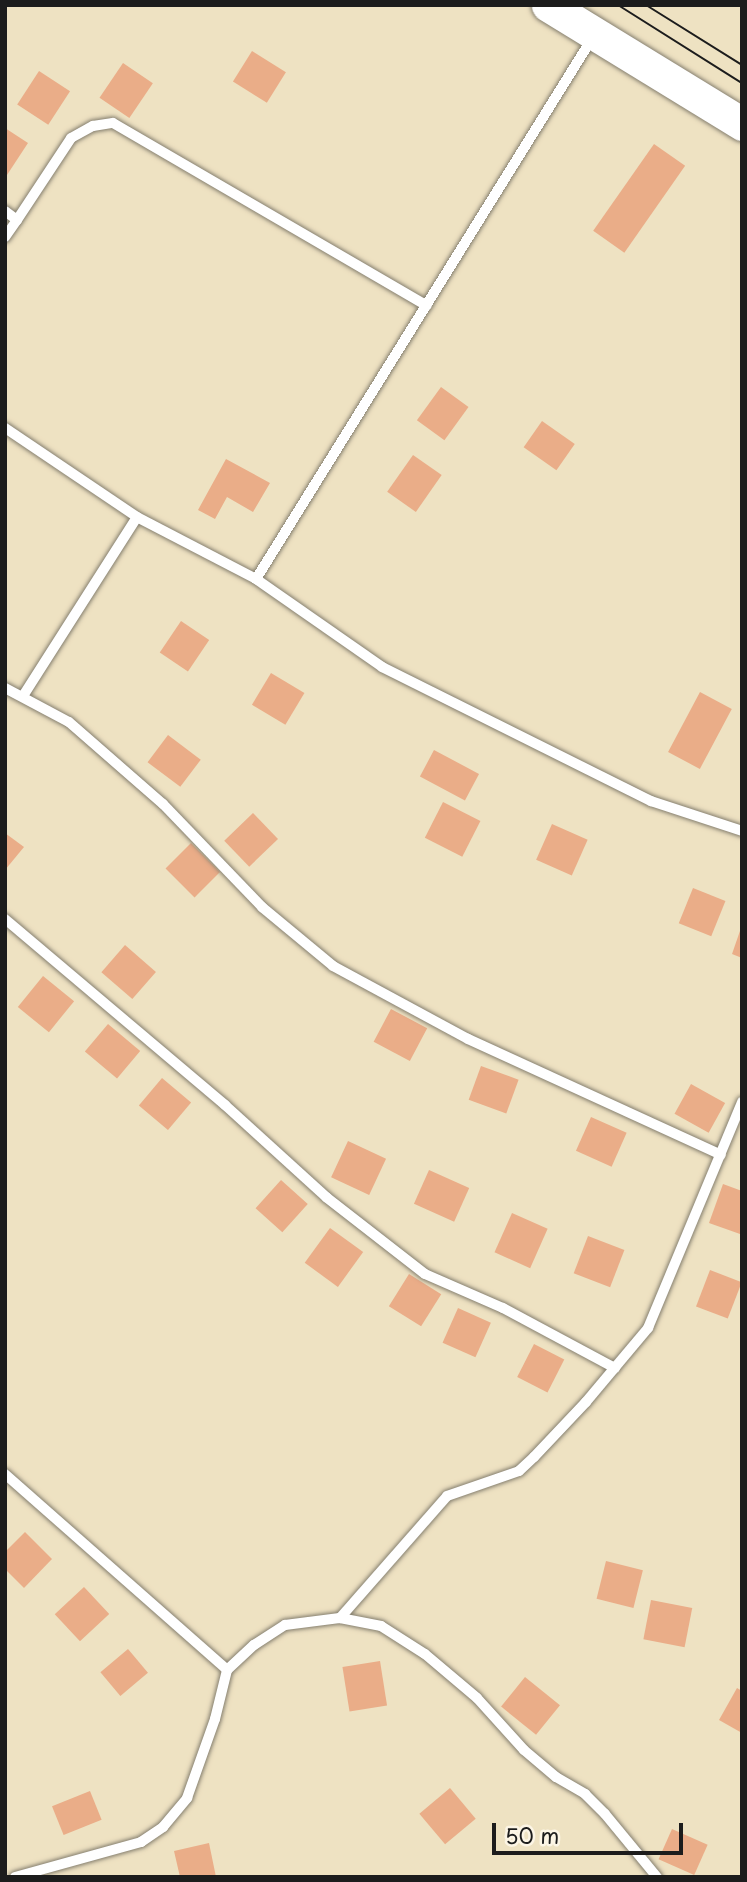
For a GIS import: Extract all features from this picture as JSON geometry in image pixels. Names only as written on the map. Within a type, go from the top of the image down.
[{"type":"main road","points":[[548,5],[742,124]]},
{"type":"lane","points":[[256,579],[595,34]]},
{"type":"lane","points":[[5,237],[71,138],[93,126],[113,123],[428,306]]},
{"type":"lane","points":[[5,211],[17,220]]},
{"type":"lane","points":[[5,428],[137,517],[256,579],[382,667],[651,801],[742,831]]},
{"type":"lane","points":[[23,696],[137,517]]},
{"type":"lane","points":[[5,688],[69,722],[163,804],[262,907],[333,966],[468,1039],[721,1155]]},
{"type":"lane","points":[[5,919],[225,1105],[326,1198],[425,1274],[503,1308],[615,1368]]},
{"type":"lane","points":[[340,1618],[447,1496],[519,1471],[615,1368],[648,1328],[661,1289],[742,1102]]},
{"type":"lane","points":[[5,1474],[227,1670]]},
{"type":"lane","points":[[15,1877],[141,1842],[163,1828],[187,1798],[215,1719],[227,1670],[254,1645],[285,1625],[340,1618],[381,1626],[425,1654],[477,1698],[524,1750],[556,1777],[585,1794],[606,1814],[657,1877]]},
{"type":"building","points":[[252,51],[286,72],[267,103],[233,82]]},
{"type":"building","points":[[123,63],[153,83],[129,118],[100,98]]},
{"type":"building","points":[[39,71],[70,91],[48,125],[17,105]]},
{"type":"building","points":[[5,128],[28,143],[5,178]]},
{"type":"building","points":[[654,144],[685,166],[624,253],[593,231]]},
{"type":"building","points":[[441,387],[469,407],[444,440],[417,420]]},
{"type":"building","points":[[542,421],[575,444],[556,470],[524,447]]},
{"type":"building","points":[[413,455],[442,475],[416,512],[387,492]]},
{"type":"building","points":[[226,459],[270,483],[253,512],[227,497],[215,519],[198,510]]},
{"type":"building","points":[[181,621],[209,640],[188,672],[160,653]]},
{"type":"building","points":[[271,673],[304,693],[285,725],[252,705]]},
{"type":"building","points":[[700,692],[732,709],[700,769],[668,752]]},
{"type":"building","points":[[168,735],[201,760],[180,787],[148,762]]},
{"type":"building","points":[[434,750],[479,774],[465,800],[420,776]]},
{"type":"building","points":[[443,802],[480,821],[462,857],[425,838]]},
{"type":"building","points":[[253,813],[278,839],[249,867],[224,841]]},
{"type":"building","points":[[552,824],[588,840],[572,875],[536,860]]},
{"type":"building","points":[[5,833],[24,847],[5,870]]},
{"type":"building","points":[[191,843],[220,872],[195,897],[166,868]]},
{"type":"building","points":[[693,888],[725,901],[711,936],[679,923]]},
{"type":"building","points":[[742,928],[742,958],[732,954]]},
{"type":"building","points":[[125,945],[156,972],[132,999],[101,972]]},
{"type":"building","points":[[43,976],[74,1001],[49,1032],[18,1007]]},
{"type":"building","points":[[391,1009],[427,1028],[410,1061],[374,1042]]},
{"type":"building","points":[[108,1024],[140,1051],[117,1079],[85,1052]]},
{"type":"building","points":[[481,1066],[519,1080],[506,1114],[469,1100]]},
{"type":"building","points":[[162,1078],[191,1102],[168,1130],[139,1106]]},
{"type":"building","points":[[691,1084],[725,1103],[709,1133],[675,1114]]},
{"type":"building","points":[[591,1117],[627,1133],[612,1167],[576,1151]]},
{"type":"building","points":[[348,1141],[386,1159],[369,1195],[331,1177]]},
{"type":"building","points":[[429,1170],[469,1188],[454,1222],[414,1204]]},
{"type":"building","points":[[281,1180],[308,1204],[282,1232],[256,1208]]},
{"type":"building","points":[[723,1184],[742,1191],[740,1234],[709,1223]]},
{"type":"building","points":[[512,1213],[548,1229],[530,1268],[495,1252]]},
{"type":"building","points":[[330,1228],[363,1252],[338,1287],[305,1263]]},
{"type":"building","points":[[588,1236],[624,1250],[610,1287],[574,1273]]},
{"type":"building","points":[[710,1270],[742,1282],[728,1319],[696,1306]]},
{"type":"building","points":[[409,1274],[441,1294],[421,1326],[389,1306]]},
{"type":"building","points":[[458,1308],[491,1323],[475,1357],[443,1343]]},
{"type":"building","points":[[534,1344],[564,1359],[547,1392],[517,1377]]},
{"type":"building","points":[[25,1532],[52,1559],[24,1588],[5,1569],[5,1552]]},
{"type":"building","points":[[606,1561],[643,1570],[633,1608],[597,1599]]},
{"type":"building","points":[[84,1587],[109,1614],[80,1641],[55,1614]]},
{"type":"building","points":[[651,1600],[692,1608],[685,1647],[643,1639]]},
{"type":"building","points":[[128,1649],[148,1673],[120,1696],[100,1672]]},
{"type":"building","points":[[380,1661],[387,1705],[350,1711],[342,1667]]},
{"type":"building","points":[[525,1677],[560,1705],[536,1735],[501,1707]]},
{"type":"building","points":[[737,1688],[742,1691],[742,1733],[719,1720]]},
{"type":"building","points":[[450,1788],[476,1819],[445,1844],[419,1814]]},
{"type":"building","points":[[90,1791],[102,1820],[64,1835],[52,1806]]},
{"type":"building","points":[[672,1829],[708,1845],[694,1875],[659,1859]]},
{"type":"building","points":[[209,1843],[216,1877],[180,1877],[174,1851]]},
{"type":"tram line","points":[[618,5],[742,83]]},
{"type":"tram line","points":[[646,5],[742,65]]}]
